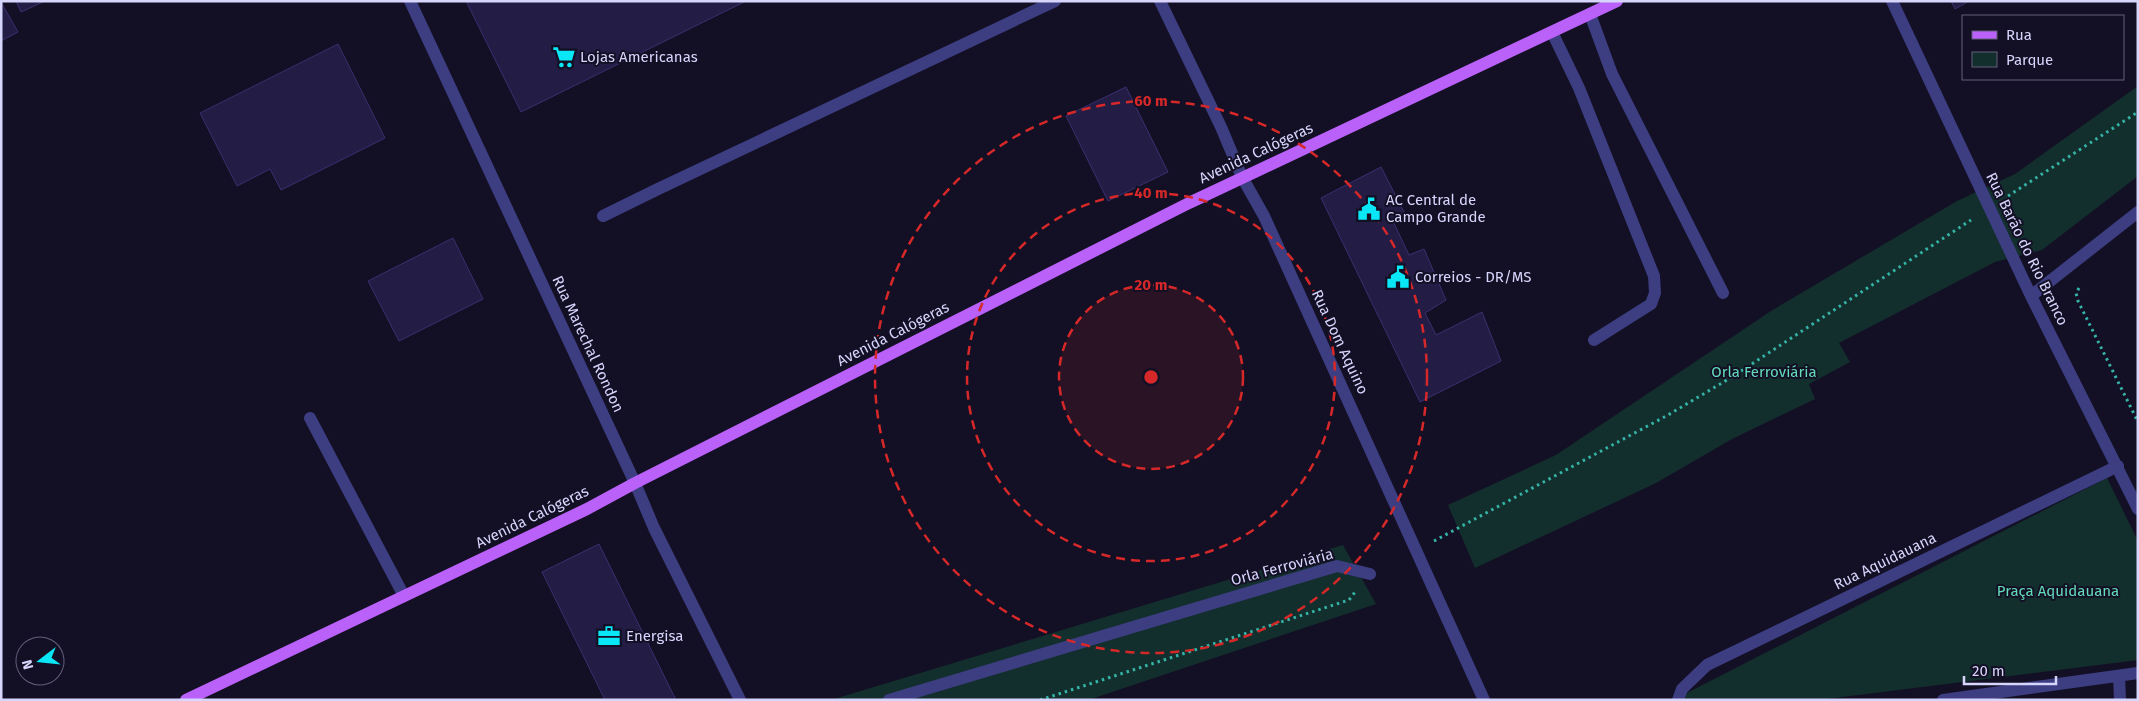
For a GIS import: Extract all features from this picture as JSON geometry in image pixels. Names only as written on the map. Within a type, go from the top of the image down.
[{"type":"main road","name":"Avenida Calógeras","points":[[186,700],[587,509],[1242,177],[1617,1]]},
{"type":"street","name":"Rua Marechal Rondon","points":[[410,1],[635,483],[654,528],[740,700]]},
{"type":"street","points":[[603,216],[1055,1]]},
{"type":"street","name":"Rua Dom Aquino","points":[[1160,1],[1221,127],[1242,177],[1264,216],[1484,700]]},
{"type":"street","name":"Rua Barão do Rio Branco","points":[[1892,1],[2031,296],[2138,509]]},
{"type":"street","points":[[1590,14],[1612,74],[1723,293]]},
{"type":"street","points":[[1552,32],[1580,88],[1654,276],[1655,293],[1651,304],[1594,340]]},
{"type":"street","points":[[2031,296],[2138,212]]},
{"type":"street","points":[[310,418],[404,596]]},
{"type":"street","name":"Rua Aquidauana","points":[[1678,700],[1682,689],[1707,665],[2118,466]]},
{"type":"street","name":"Orla Ferroviária","points":[[889,700],[1337,566],[1370,574]]},
{"type":"street","points":[[1943,700],[2138,673]]},
{"type":"street","points":[[2119,676],[2120,700]]},
{"type":"path","points":[[1417,550],[1659,420],[1708,391],[2138,112]]},
{"type":"path","points":[[2080,286],[2076,293],[2078,301],[2138,422]]},
{"type":"path","points":[[1040,700],[1349,600],[1370,574]]},
{"type":"green space","name":"Orla Ferroviária","points":[[2138,86],[2138,176],[2042,250],[1995,262],[1839,343],[1850,362],[1809,384],[1815,399],[1732,439],[1656,483],[1475,568],[1448,505],[1556,455],[1771,311],[1957,201],[2015,174]]},
{"type":"green space","name":"Praça Aquidauana","points":[[2107,478],[2138,541],[2138,660],[1818,700],[1686,700],[1685,694]]},
{"type":"green space","points":[[1343,545],[1376,604],[1088,700],[831,700]]},
{"type":"building","points":[[16,1],[45,1],[21,12]]},
{"type":"building","name":"Lojas Americanas","points":[[466,1],[746,1],[521,112]]},
{"type":"building","points":[[1951,1],[1969,1],[1955,9]]},
{"type":"building","points":[[1,2],[18,32],[1,41]]},
{"type":"building","points":[[338,44],[385,138],[281,190],[270,169],[237,186],[200,113]]},
{"type":"building","points":[[1126,87],[1168,172],[1108,201],[1066,116]]},
{"type":"building","name":"Correios - DR/MS","points":[[1381,167],[1405,214],[1392,219],[1409,255],[1424,249],[1446,300],[1425,313],[1436,335],[1482,312],[1501,361],[1420,402],[1321,198]]},
{"type":"building","points":[[453,238],[483,299],[399,341],[368,281]]},
{"type":"building","name":"Energisa","points":[[599,544],[676,700],[605,700],[542,572]]},
{"type":"place","name":"Lojas Americanas","points":[[564,57]]},
{"type":"place","name":"AC Central de Campo Grande","points":[[1369,209]]},
{"type":"place","name":"Correios - DR/MS","points":[[1398,277]]},
{"type":"place","name":"Energisa","points":[[609,636]]}]
